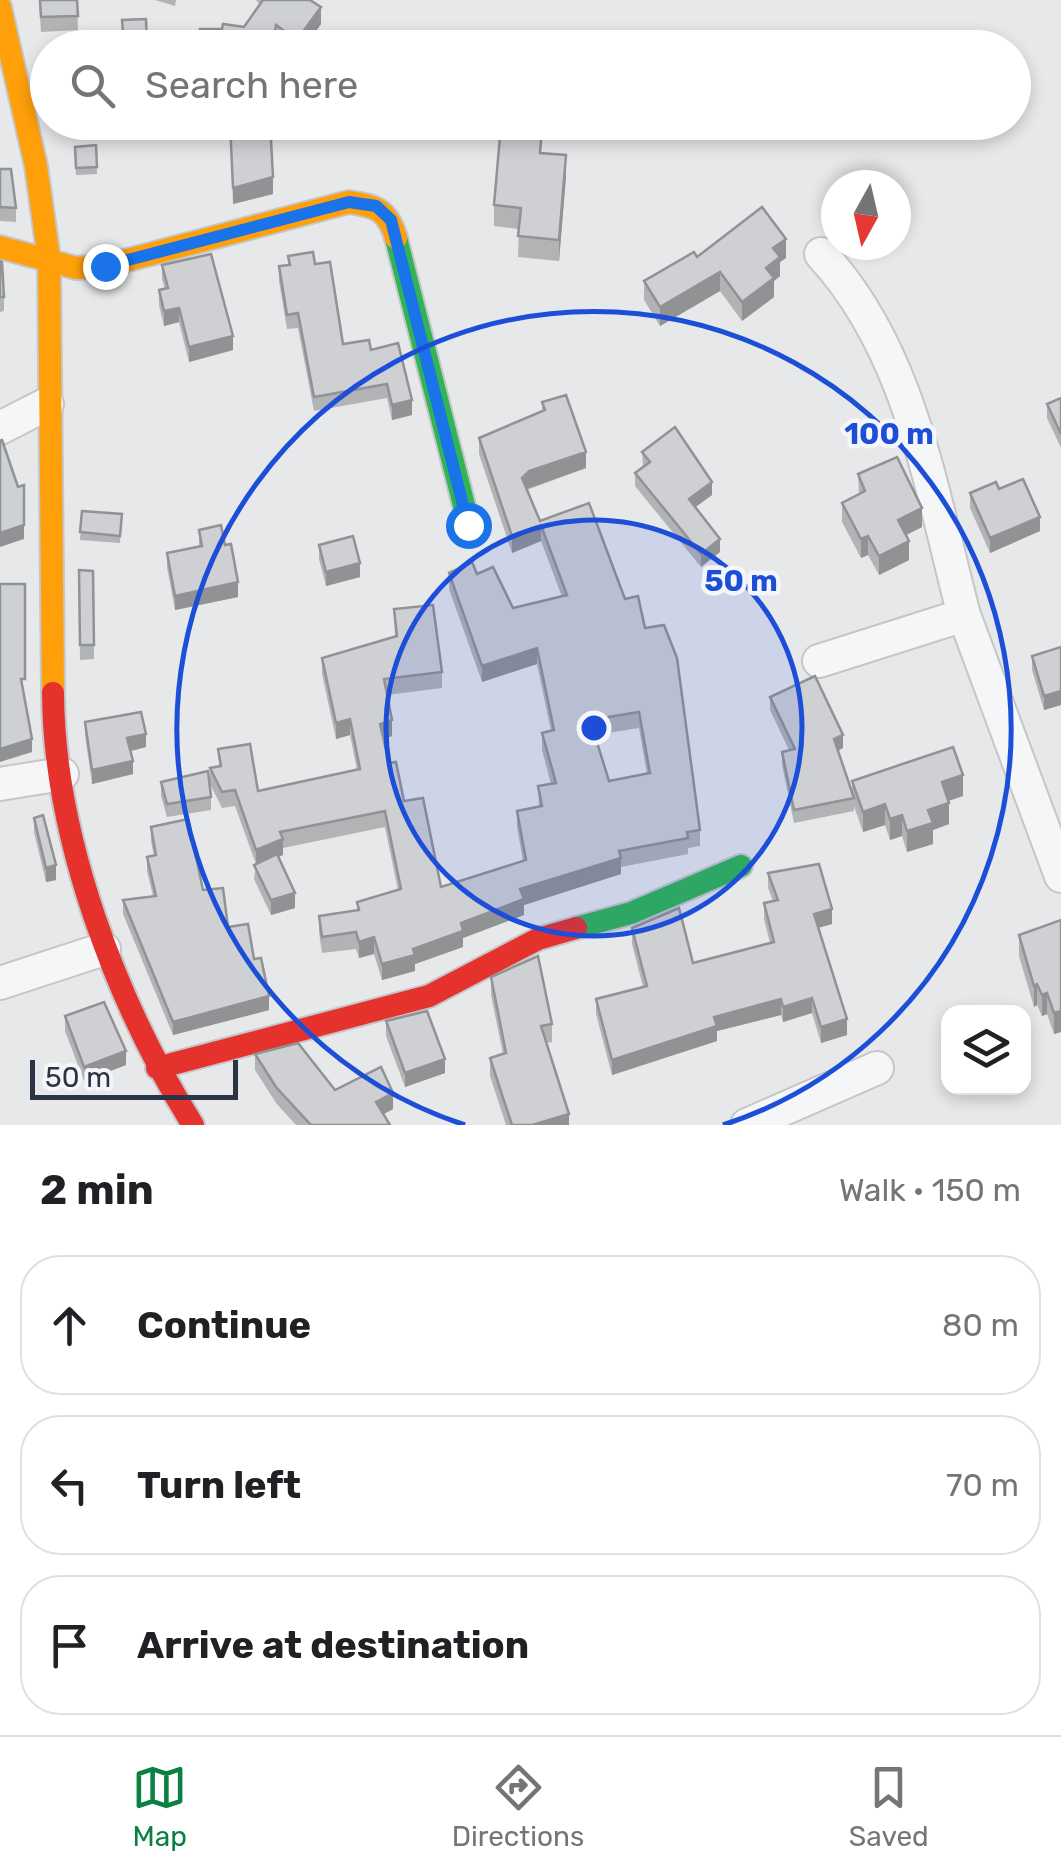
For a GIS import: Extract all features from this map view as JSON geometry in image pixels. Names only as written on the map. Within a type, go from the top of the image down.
[{"type":"street","points":[[0,7],[30,140]]},
{"type":"street","points":[[30,140],[48,260],[46,404],[53,703],[71,832],[104,949],[158,1068],[192,1125]]},
{"type":"street","points":[[0,247],[76,268],[105,266],[349,202],[376,206],[391,220],[468,525]]},
{"type":"street","points":[[820,254],[854,290],[905,394],[964,615],[1061,876]]},
{"type":"street","points":[[0,428],[46,404]]},
{"type":"street","points":[[819,660],[964,615]]},
{"type":"street","points":[[0,784],[62,774]]},
{"type":"street","points":[[158,1068],[429,996],[538,940],[632,914],[741,866]]},
{"type":"street","points":[[0,982],[104,949]]},
{"type":"street","points":[[747,1125],[877,1068]]},
{"type":"building","points":[[40,0],[77,0],[78,16],[41,17]]},
{"type":"building","points":[[263,0],[310,0],[321,7],[304,30],[283,30],[276,25],[275,30],[200,30],[222,29],[223,24],[244,27]]},
{"type":"building","points":[[146,19],[146,30],[123,30],[122,20]]},
{"type":"building","points":[[231,140],[271,140],[273,177],[233,188]]},
{"type":"building","points":[[500,140],[541,140],[540,153],[566,155],[559,240],[518,236],[521,208],[494,205]]},
{"type":"building","points":[[96,145],[97,167],[76,168],[75,147]]},
{"type":"building","points":[[0,169],[11,169],[16,208],[0,207]]},
{"type":"building","points":[[762,207],[786,239],[773,248],[780,257],[766,268],[774,278],[742,302],[720,272],[660,307],[644,281],[694,252],[697,257]]},
{"type":"building","points":[[313,252],[315,264],[330,262],[343,344],[369,340],[371,350],[398,343],[412,400],[392,405],[387,384],[314,397],[298,313],[287,315],[279,266],[290,265],[288,256]]},
{"type":"building","points":[[211,254],[233,336],[189,347],[179,308],[164,311],[159,290],[168,288],[162,265]]},
{"type":"building","points":[[2,262],[4,297],[0,297]]},
{"type":"building","points":[[566,395],[586,452],[529,471],[522,478],[540,521],[589,503],[625,599],[638,596],[645,628],[664,625],[677,658],[700,830],[687,832],[688,838],[619,851],[621,858],[520,889],[524,899],[461,923],[463,931],[413,949],[415,955],[382,964],[374,937],[359,942],[356,932],[322,937],[319,916],[359,910],[357,902],[401,889],[385,811],[280,832],[283,839],[256,850],[235,790],[222,792],[210,768],[221,766],[218,749],[250,744],[258,791],[360,769],[350,719],[336,723],[322,658],[397,636],[394,609],[433,605],[442,672],[384,679],[392,720],[380,724],[389,763],[396,762],[404,801],[423,798],[441,887],[526,860],[517,811],[542,806],[538,786],[556,783],[542,733],[554,730],[537,648],[482,666],[449,573],[472,562],[477,574],[493,567],[513,608],[567,595],[541,525],[512,536],[479,438],[545,410],[542,402]],"holes":[[[639,712],[650,773],[609,781],[590,720]]]},
{"type":"building","points":[[1061,398],[1061,434],[1047,404]]},
{"type":"building","points":[[675,427],[712,482],[689,499],[720,539],[701,554],[635,473],[650,462],[642,452]]},
{"type":"building","points":[[0,441],[18,487],[24,485],[24,525],[0,533]]},
{"type":"building","points":[[897,457],[922,508],[898,520],[909,541],[879,556],[868,536],[861,539],[842,503],[865,491],[858,474]]},
{"type":"building","points":[[1023,479],[1040,517],[990,538],[970,493],[996,482],[999,489]]},
{"type":"building","points":[[82,511],[122,514],[120,536],[80,532]]},
{"type":"building","points":[[221,525],[225,545],[231,544],[238,582],[175,596],[167,553],[202,546],[199,530]]},
{"type":"building","points":[[353,536],[360,563],[326,572],[319,545]]},
{"type":"building","points":[[79,570],[93,571],[94,645],[80,645]]},
{"type":"building","points":[[0,584],[25,584],[25,679],[21,679],[32,739],[0,749]]},
{"type":"building","points":[[1061,647],[1061,691],[1044,696],[1032,656]]},
{"type":"building","points":[[815,676],[843,735],[834,739],[854,798],[794,810],[782,752],[795,749],[770,697]]},
{"type":"building","points":[[141,712],[146,734],[127,738],[133,761],[92,770],[85,722]]},
{"type":"building","points":[[953,747],[963,775],[942,782],[949,803],[928,810],[933,823],[907,831],[902,815],[890,819],[885,804],[863,812],[852,781]]},
{"type":"building","points":[[208,771],[211,797],[167,804],[161,782]]},
{"type":"building","points":[[43,815],[56,865],[46,868],[34,818]]},
{"type":"building","points":[[188,819],[203,890],[223,888],[228,927],[248,924],[254,959],[261,958],[269,996],[173,1022],[123,900],[156,896],[147,857],[156,855],[151,827]]},
{"type":"building","points":[[277,854],[295,893],[271,900],[254,865]]},
{"type":"building","points":[[819,864],[832,909],[814,914],[847,1019],[821,1027],[812,998],[783,1007],[781,999],[714,1017],[717,1026],[612,1060],[596,999],[647,986],[632,928],[679,908],[693,963],[774,942],[764,903],[778,900],[768,873]]},
{"type":"building","points":[[1061,920],[1061,1011],[1054,1013],[1047,993],[1042,995],[1037,984],[1034,986],[1019,935]]},
{"type":"building","points":[[538,956],[552,1024],[541,1026],[569,1114],[532,1125],[512,1125],[490,1058],[506,1053],[491,977]]},
{"type":"building","points":[[104,1002],[126,1051],[84,1067],[65,1016]]},
{"type":"building","points":[[427,1011],[445,1059],[405,1073],[386,1021]]},
{"type":"building","points":[[298,1043],[335,1090],[381,1067],[393,1093],[376,1102],[390,1125],[311,1125],[276,1087],[255,1054]]},
{"type":"traffic: fast","points":[[396,238],[469,525]]},
{"type":"traffic: fast","points":[[576,928],[631,913],[741,866]]},
{"type":"traffic: slow","points":[[0,7],[30,140]]},
{"type":"traffic: slow","points":[[30,140],[49,259],[53,693]]},
{"type":"traffic: slow","points":[[0,247],[76,268],[105,266],[349,202],[380,211],[396,238]]},
{"type":"traffic: jam","points":[[53,693],[65,805],[95,918],[139,1027],[193,1125]]},
{"type":"traffic: jam","points":[[157,1068],[429,996],[538,939],[576,928]]},
{"type":"route","points":[[105,266],[349,202],[376,206],[391,220],[468,525]]}]
